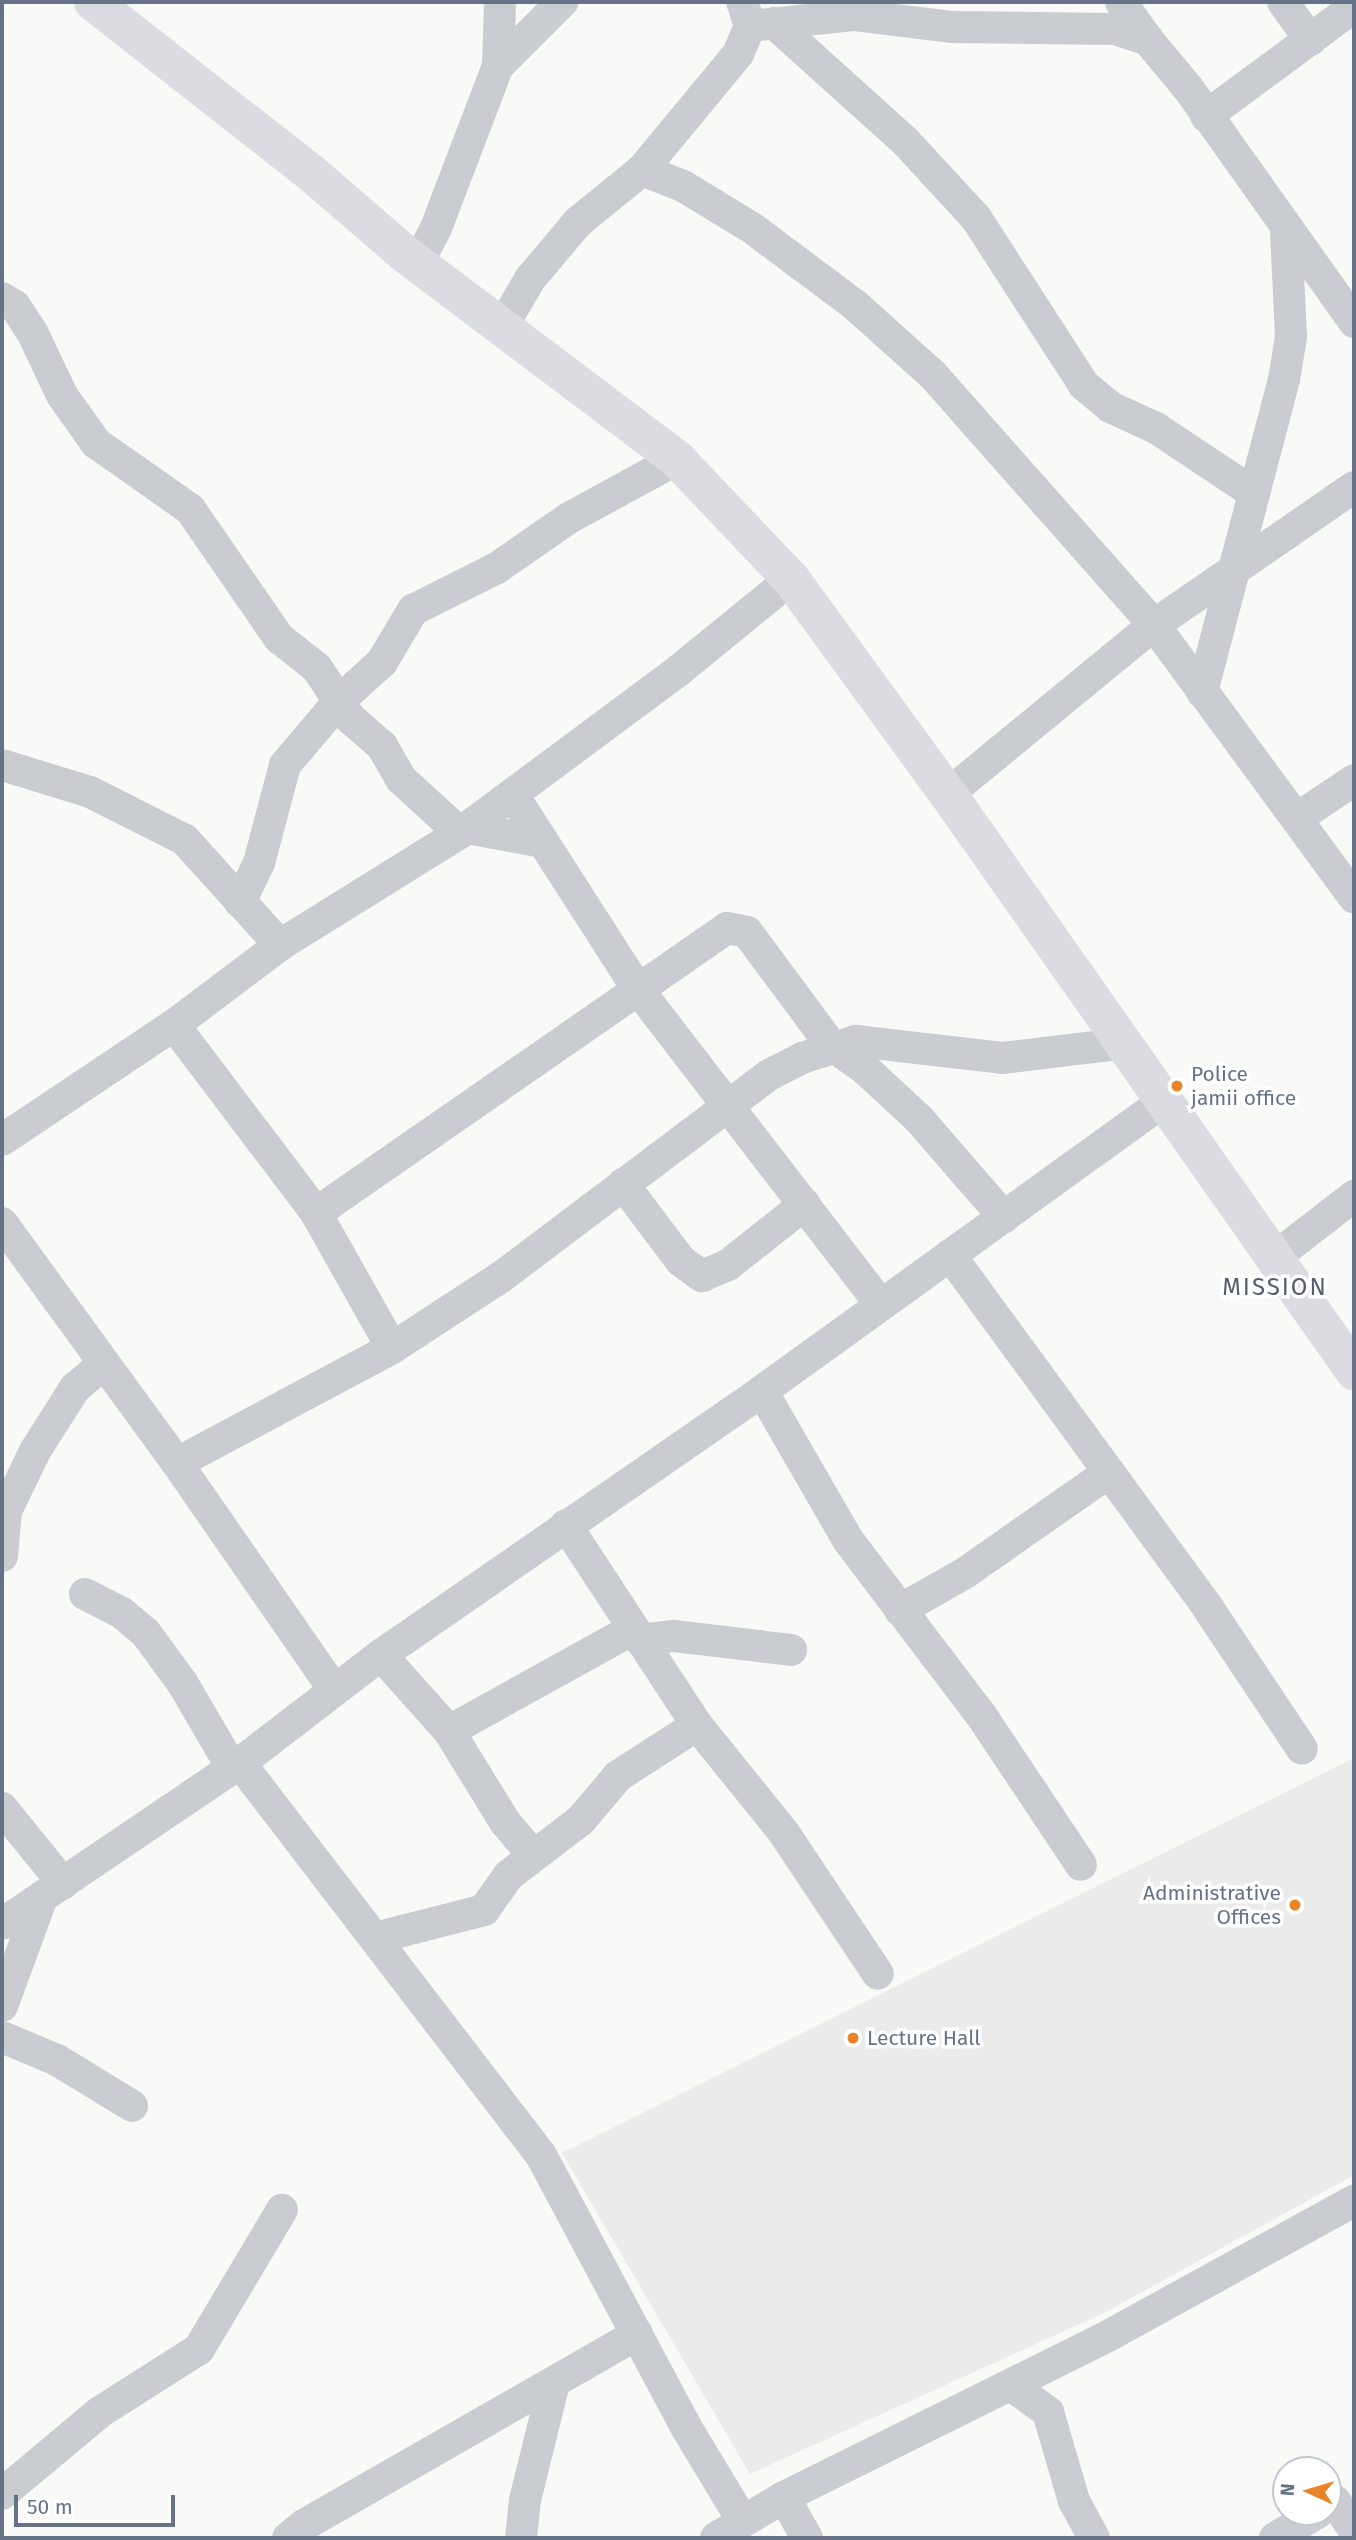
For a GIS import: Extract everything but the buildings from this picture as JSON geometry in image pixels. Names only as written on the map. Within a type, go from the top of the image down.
[{"type":"main road","points":[[93,2],[418,262],[677,459],[791,579],[948,794],[1120,1044],[1354,1371]]},
{"type":"street","points":[[418,262],[436,228],[499,66],[500,2]]},
{"type":"street","points":[[499,66],[562,2]]},
{"type":"street","points":[[1121,2],[1353,319]]},
{"type":"street","points":[[1283,2],[1310,40]]},
{"type":"street","points":[[1206,116],[1354,7]]},
{"type":"street","points":[[755,17],[834,16],[889,10],[953,27],[1115,29],[1148,40]]},
{"type":"street","points":[[502,327],[530,279],[578,222],[642,170],[738,54],[755,17]]},
{"type":"street","points":[[755,17],[905,141],[976,218],[1084,385],[1110,407],[1166,434],[1254,493]]},
{"type":"street","points":[[642,170],[713,202],[855,305],[986,430],[1154,625],[1299,817],[1354,897]]},
{"type":"street","points":[[1202,692],[1291,337],[1286,230]]},
{"type":"street","points":[[2,298],[15,306],[27,324],[62,395],[96,443],[190,509],[279,638],[317,668],[350,718],[382,746],[420,800],[463,831],[517,834],[543,842]]},
{"type":"street","points":[[240,902],[259,863],[285,765],[339,701],[382,662],[412,610],[497,568],[569,518],[677,459]]},
{"type":"street","points":[[948,794],[1154,625],[1230,576],[1354,486]]},
{"type":"street","points":[[2,1140],[174,1026],[280,946],[463,831],[678,671],[791,579]]},
{"type":"street","points":[[2,765],[90,792],[185,840],[280,946]]},
{"type":"street","points":[[1299,817],[1354,780]]},
{"type":"street","points":[[513,795],[637,988],[881,1305]]},
{"type":"street","points":[[316,1213],[727,928],[747,932],[831,1045],[865,1069],[919,1119],[1004,1217]]},
{"type":"street","points":[[174,1026],[316,1213],[392,1348]]},
{"type":"street","points":[[177,1463],[392,1348],[501,1277],[769,1075],[831,1045],[893,1042],[1002,1058],[1120,1044]]},
{"type":"street","points":[[2,1924],[236,1766],[381,1655],[762,1391],[1162,1103]]},
{"type":"street","points":[[623,1184],[681,1261],[702,1276],[728,1265],[805,1204]]},
{"type":"street","points":[[1275,1257],[1354,1196]]},
{"type":"street","points":[[2,1223],[177,1463],[334,1690]]},
{"type":"street","points":[[950,1255],[1109,1472],[1302,1749]]},
{"type":"street","points":[[2,1556],[6,1511],[35,1451],[75,1388],[104,1364]]},
{"type":"street","points":[[762,1391],[848,1540],[981,1715],[1081,1865]]},
{"type":"street","points":[[900,1610],[965,1573],[1109,1472]]},
{"type":"street","points":[[566,1525],[696,1725],[784,1833],[878,1975]]},
{"type":"street","points":[[85,1594],[122,1613],[145,1632],[183,1684],[236,1766],[375,1938],[542,2157],[637,2334],[742,2520]]},
{"type":"street","points":[[449,1731],[637,1634],[791,1650]]},
{"type":"street","points":[[381,1655],[449,1731],[505,1822],[533,1855]]},
{"type":"street","points":[[375,1938],[484,1910],[509,1875],[581,1820],[634,1763],[696,1725]]},
{"type":"street","points":[[2,1808],[53,1890]]},
{"type":"street","points":[[2,2006],[53,1890]]},
{"type":"street","points":[[2,2037],[57,2060],[132,2106]]},
{"type":"street","points":[[716,2538],[742,2520],[785,2497],[1011,2385],[1354,2201]]},
{"type":"street","points":[[2,2494],[100,2412],[199,2349],[282,2210]]},
{"type":"street","points":[[288,2538],[304,2525],[637,2334]]},
{"type":"street","points":[[521,2538],[525,2500],[554,2383]]},
{"type":"street","points":[[1011,2385],[1048,2412],[1074,2501],[1094,2538]]},
{"type":"street","points":[[785,2497],[807,2538]]},
{"type":"street","points":[[1342,2513],[1354,2530]]},
{"type":"street","points":[[1275,2538],[1294,2526]]},
{"type":"shaded area","points":[[1354,1758],[1354,2175],[1106,2312],[750,2474],[562,2153]]},
{"type":"place","name":"Police jamii office","points":[[1177,1086]]},
{"type":"place","name":"Administrative Offices","points":[[1295,1905]]},
{"type":"place","name":"Lecture Hall","points":[[853,2038]]},
{"type":"district","name":"MISSION","points":[[1275,1288]]}]
